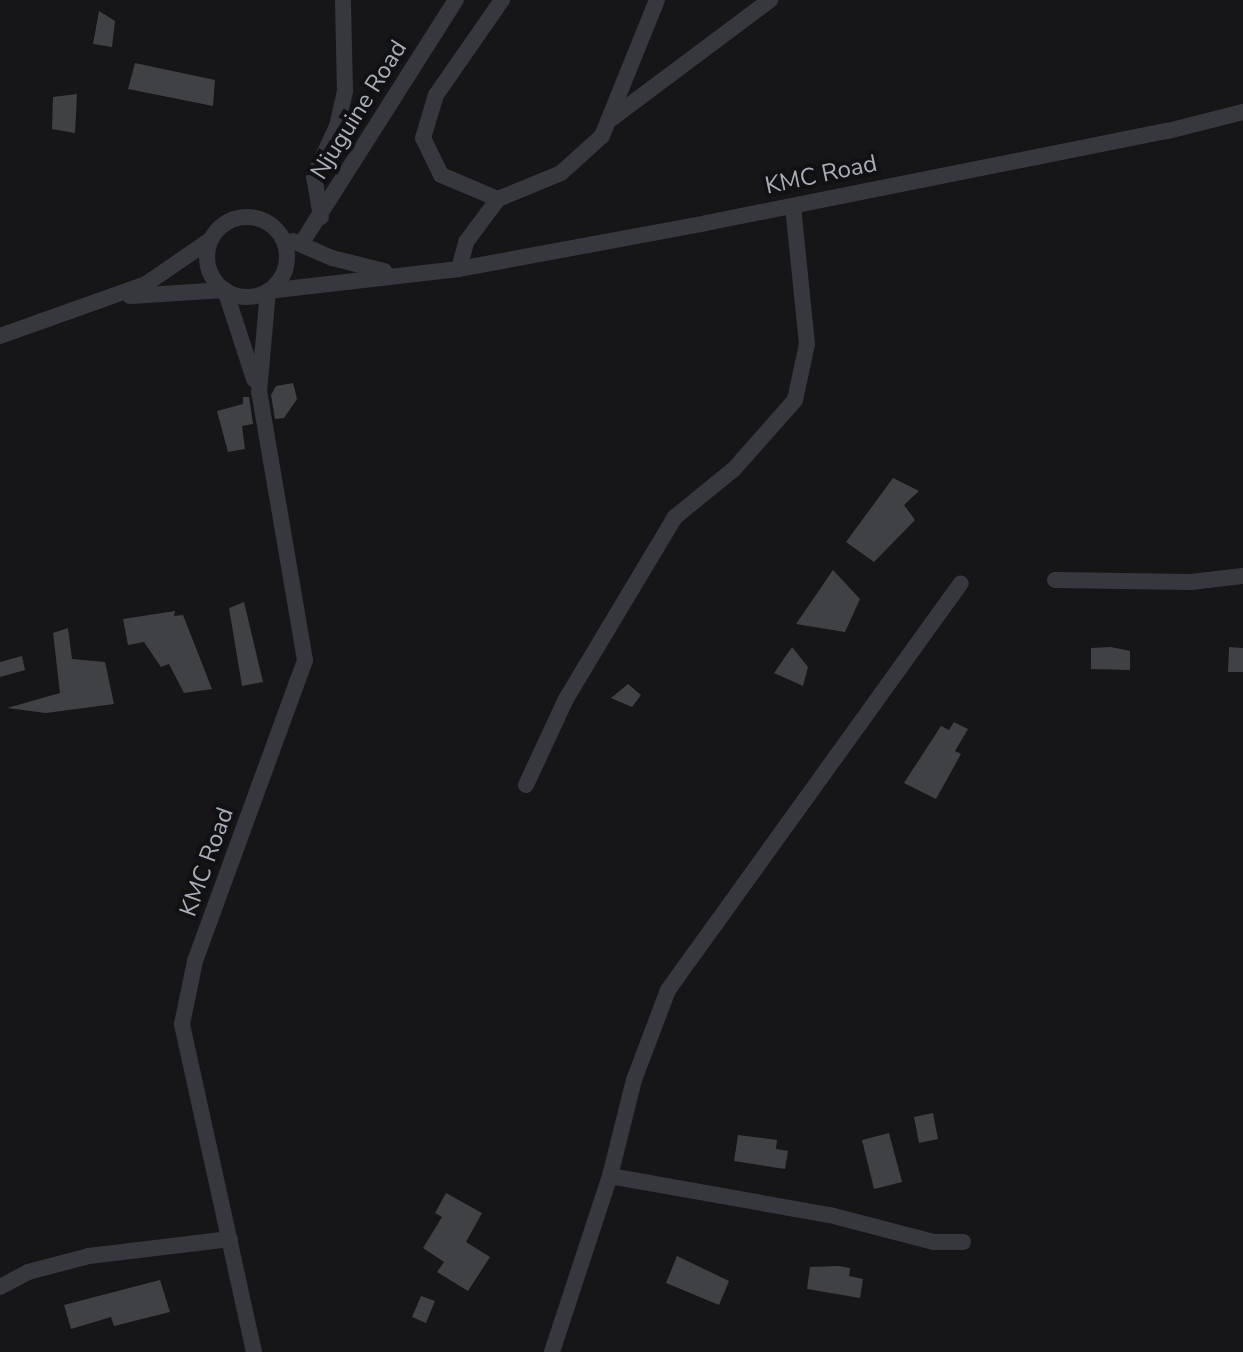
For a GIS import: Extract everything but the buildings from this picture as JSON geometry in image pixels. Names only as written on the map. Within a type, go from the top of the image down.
[{"type":"street","points":[[321,217],[314,176],[337,126],[345,91],[343,0]]},
{"type":"street","name":"Njuguine Road","points":[[301,244],[321,217],[456,0]]},
{"type":"street","points":[[498,199],[441,175],[423,138],[436,95],[502,0]]},
{"type":"street","points":[[459,269],[466,242],[498,199],[561,173],[602,136],[657,0]]},
{"type":"street","points":[[609,120],[770,0]]},
{"type":"street","name":"KMC Road","points":[[259,392],[268,291],[459,269],[793,207],[1243,112]]},
{"type":"street","points":[[526,785],[566,699],[675,517],[734,469],[795,400],[807,344],[793,207]]},
{"type":"street","points":[[0,336],[104,299],[180,265],[210,240],[217,229],[241,217],[255,217],[276,229],[287,256],[285,270],[268,291],[243,297],[225,290],[104,299]]},
{"type":"street","name":"KMC Road","points":[[276,229],[301,244],[364,268],[406,274]]},
{"type":"street","points":[[210,240],[207,265],[225,290]]},
{"type":"street","name":"KMC Road","points":[[225,290],[259,392],[305,660],[183,999],[182,1024],[254,1352]]},
{"type":"street","points":[[1055,580],[1191,582],[1243,576]]},
{"type":"street","points":[[552,1352],[610,1176],[638,1066],[668,990],[961,583]]},
{"type":"street","points":[[610,1176],[830,1215],[934,1242],[963,1242]]},
{"type":"street","points":[[0,1287],[28,1272],[89,1256],[230,1239]]}]
